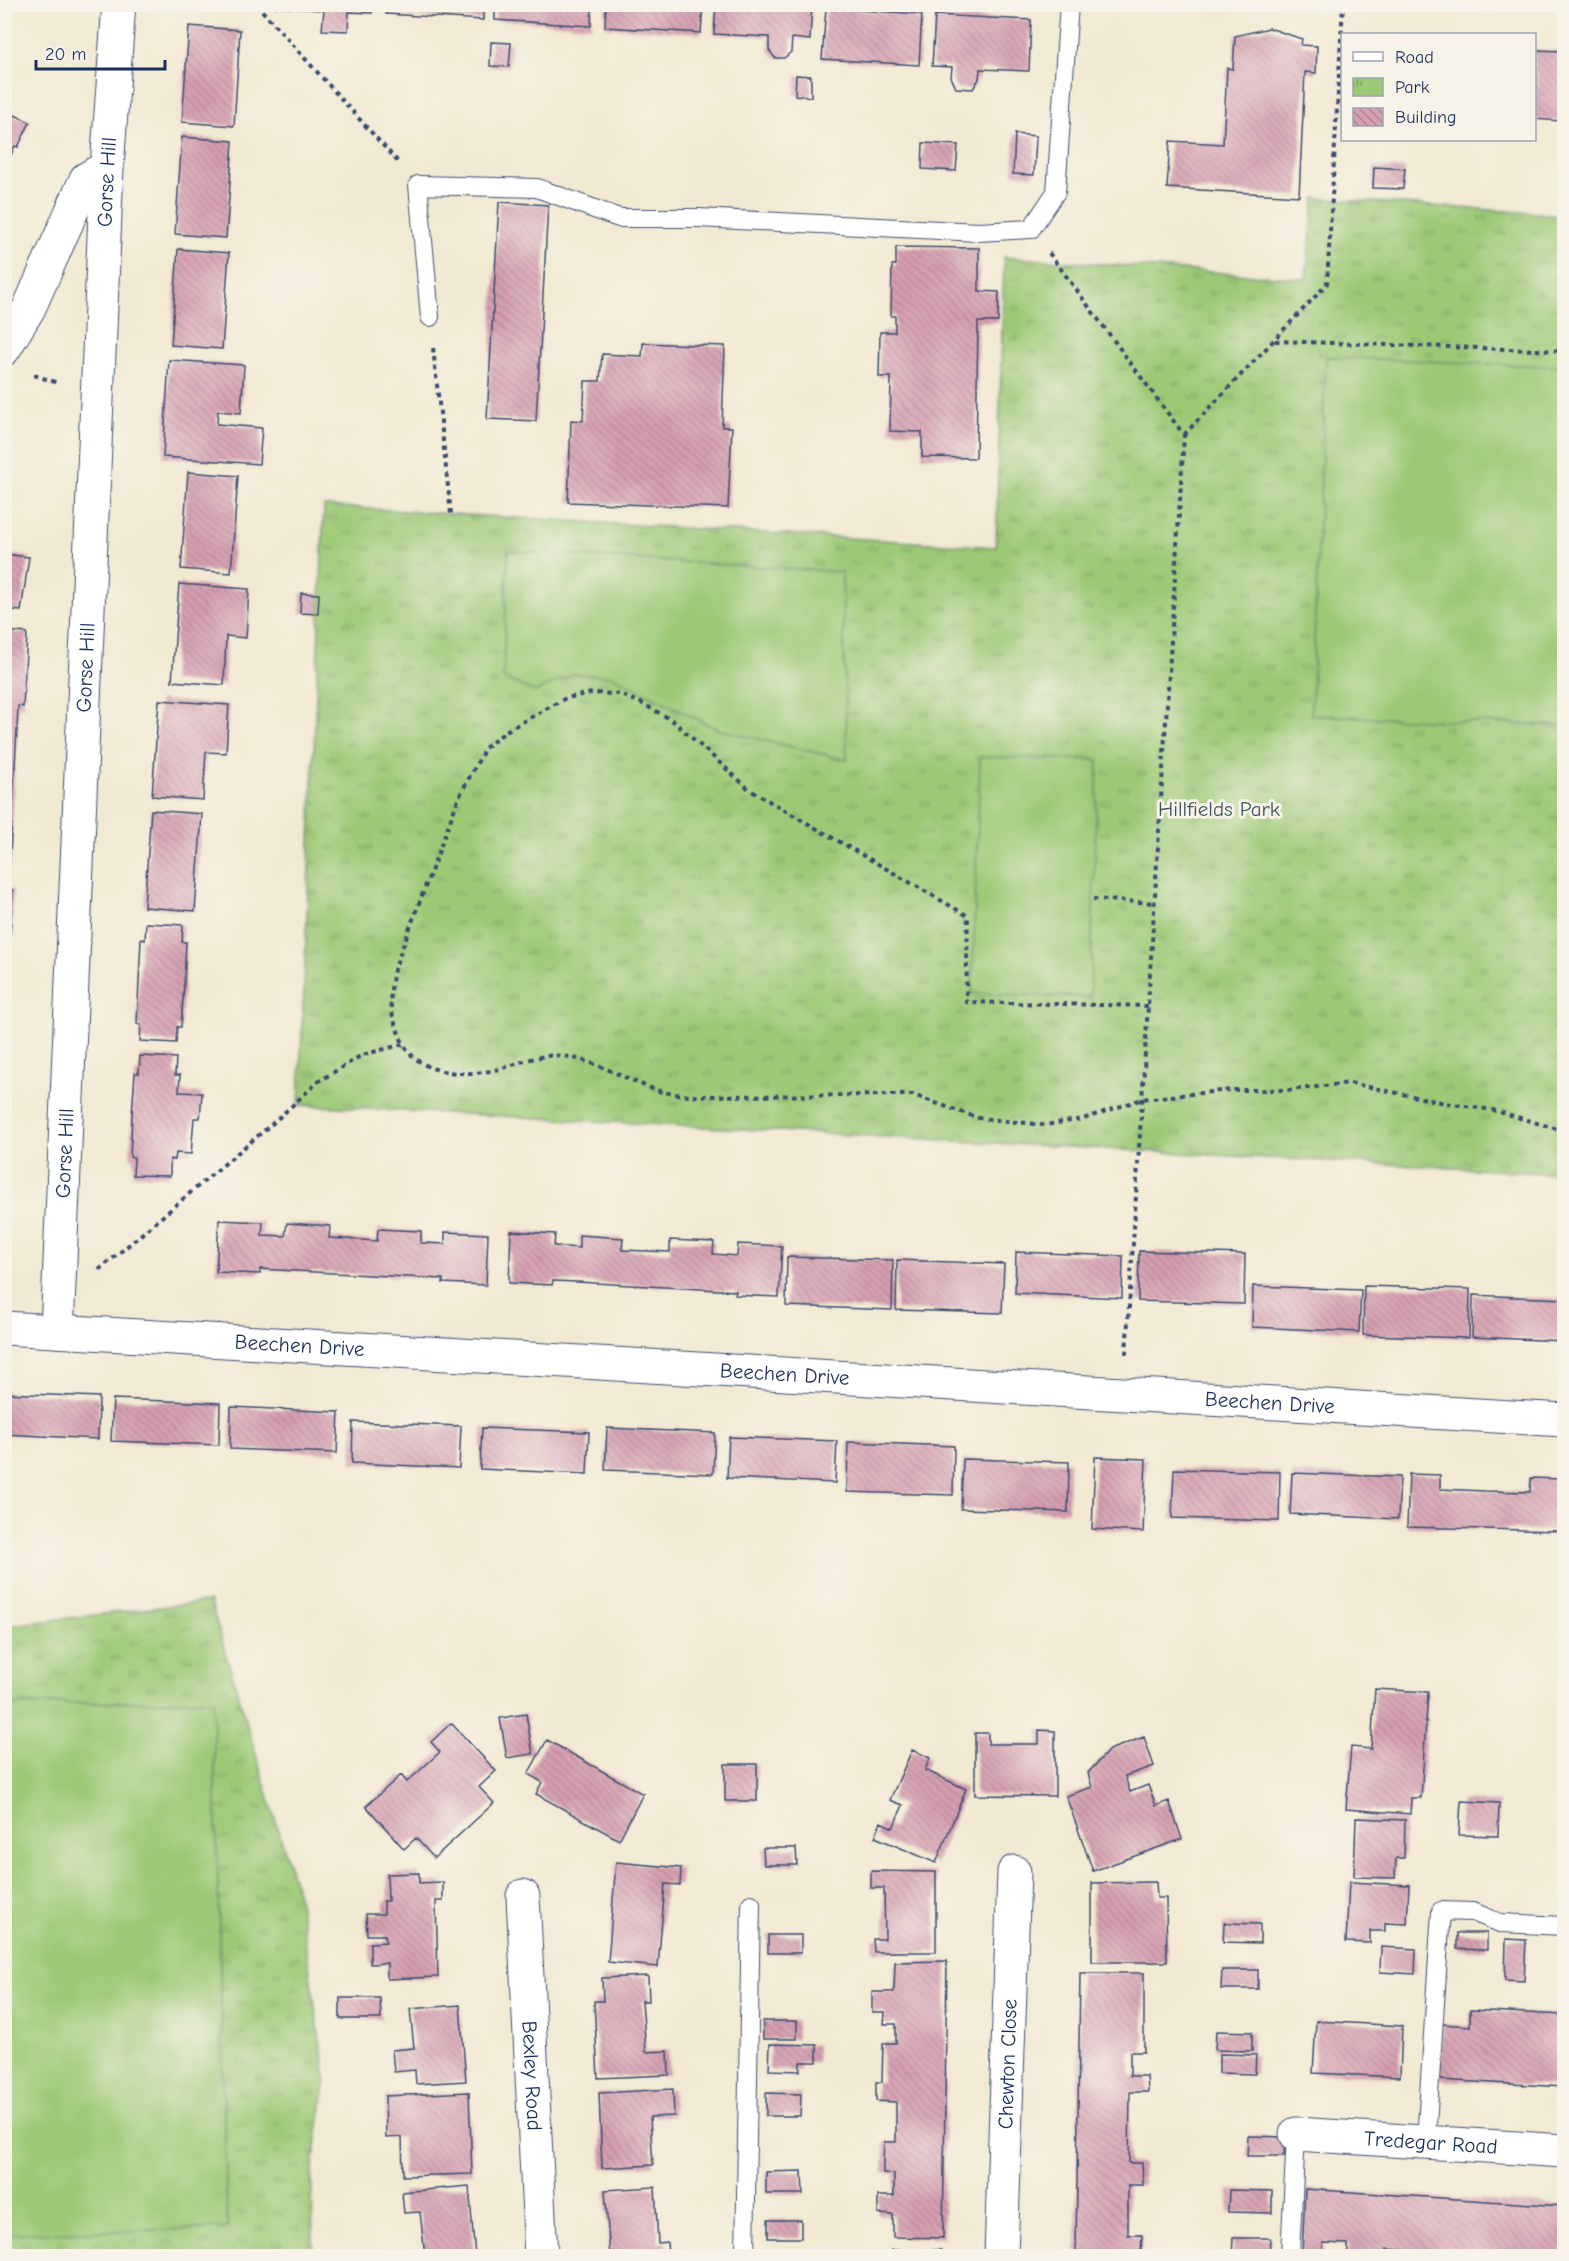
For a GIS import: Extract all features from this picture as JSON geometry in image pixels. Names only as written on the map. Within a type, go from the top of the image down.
[{"type":"street","name":"Gorse Hill","points":[[57,1318],[107,167],[118,4]]},
{"type":"street","points":[[15,361],[29,308],[87,179],[107,167]]},
{"type":"street","name":"Beechen Drive","points":[[4,1328],[57,1318],[1124,1394],[1564,1420]]},
{"type":"street","name":"Chewton Close","points":[[1001,2256],[1014,1872]]},
{"type":"street","name":"Bexley Road","points":[[523,1896],[541,2256]]},
{"type":"street","name":"Tredegar Road","points":[[1296,2134],[1564,2151]]},
{"type":"lane","points":[[430,317],[418,185],[537,188],[619,218],[698,218],[980,232],[1031,229],[1056,192],[1069,4]]},
{"type":"lane","points":[[745,2256],[751,1904]]},
{"type":"lane","points":[[1426,2141],[1441,1911],[1473,1912],[1500,1923],[1564,1926]]},
{"type":"lane","points":[[1290,2256],[1296,2134]]},
{"type":"path","points":[[256,4],[418,185]]},
{"type":"path","points":[[1341,33],[1343,4]]},
{"type":"path","points":[[1184,435],[1327,284],[1341,39]]},
{"type":"path","points":[[1031,229],[1184,435],[1124,1394]]},
{"type":"path","points":[[430,317],[451,514]]},
{"type":"path","points":[[1275,341],[1564,351]]},
{"type":"path","points":[[15,361],[97,396]]},
{"type":"path","points":[[1148,1006],[966,1002],[968,916],[750,790],[672,720],[619,694],[592,693],[566,698],[506,731],[485,748],[459,797],[394,970],[389,998],[393,1019],[413,1058],[426,1067],[457,1074],[494,1070],[558,1055],[584,1059],[658,1091],[692,1096],[913,1095],[978,1118],[1045,1125],[1083,1119],[1142,1099],[1231,1090],[1290,1090],[1350,1083],[1444,1103],[1493,1110],[1564,1131]]},
{"type":"path","points":[[1093,899],[1154,903]]},
{"type":"path","points":[[57,1318],[319,1082],[362,1055],[404,1044]]},
{"type":"green space","name":"Hillfields Park","points":[[1315,198],[1564,215],[1564,1174],[299,1105],[324,506],[996,547],[1004,257],[1306,279]]},
{"type":"green space","points":[[1326,357],[1564,367],[1564,726],[1311,715]]},
{"type":"green space","points":[[508,551],[842,572],[847,760],[717,729],[612,676],[574,674],[535,692],[503,678]]},
{"type":"green space","points":[[980,757],[1098,760],[1090,997],[972,993]]},
{"type":"green space","points":[[210,1601],[298,1895],[326,2078],[312,2174],[313,2256],[5,2256],[4,1626]]},
{"type":"green space","points":[[213,1700],[227,2228],[5,2234],[5,1705]]},
{"type":"building","points":[[275,4],[372,4],[372,13],[349,12],[348,31],[322,30],[324,10],[275,7]]},
{"type":"building","points":[[387,4],[483,4],[483,20],[386,14]]},
{"type":"building","points":[[495,4],[592,4],[591,26],[495,20]]},
{"type":"building","points":[[606,4],[703,4],[701,33],[605,27]]},
{"type":"building","points":[[716,4],[812,4],[810,40],[792,38],[791,52],[784,58],[775,58],[769,50],[769,37],[714,34]]},
{"type":"building","points":[[826,8],[922,14],[919,65],[822,59]]},
{"type":"building","points":[[935,15],[1031,20],[1029,71],[980,69],[979,79],[973,89],[956,88],[951,77],[952,67],[932,66]]},
{"type":"building","points":[[189,26],[240,30],[234,126],[182,122]]},
{"type":"building","points":[[1269,28],[1302,39],[1301,45],[1317,46],[1316,73],[1305,72],[1299,196],[1167,188],[1170,141],[1223,144],[1227,68],[1233,69],[1235,36]]},
{"type":"building","points":[[491,42],[511,43],[509,67],[490,66]]},
{"type":"building","points":[[1536,50],[1564,51],[1561,121],[1536,119]]},
{"type":"building","points":[[796,75],[811,76],[811,97],[795,95]]},
{"type":"building","points":[[4,110],[30,122],[4,170]]},
{"type":"building","points":[[1015,134],[1036,136],[1034,175],[1013,174]]},
{"type":"building","points":[[182,137],[233,141],[226,238],[175,234]]},
{"type":"building","points":[[923,143],[958,145],[956,171],[922,169]]},
{"type":"building","points":[[1374,167],[1405,169],[1403,189],[1373,188]]},
{"type":"building","points":[[499,202],[548,205],[536,421],[487,419]]},
{"type":"building","points":[[896,247],[979,248],[979,291],[999,292],[998,322],[978,322],[976,458],[922,457],[922,432],[890,431],[891,377],[879,377],[880,332],[895,332],[895,316],[891,316],[892,265],[896,265]]},
{"type":"building","points":[[178,249],[229,253],[222,349],[171,345]]},
{"type":"building","points":[[643,343],[725,346],[722,427],[732,427],[728,508],[568,502],[571,420],[583,421],[585,381],[600,381],[602,354],[642,356]]},
{"type":"building","points":[[169,360],[244,365],[241,413],[218,411],[217,424],[262,428],[259,464],[163,457]]},
{"type":"building","points":[[188,472],[238,476],[231,573],[181,569]]},
{"type":"building","points":[[4,554],[29,557],[21,611],[4,609]]},
{"type":"building","points":[[179,584],[249,589],[246,638],[226,636],[224,685],[172,681]]},
{"type":"building","points":[[301,593],[319,594],[318,614],[300,613]]},
{"type":"building","points":[[4,631],[27,633],[23,707],[18,706],[8,890],[13,890],[10,933],[4,933]]},
{"type":"building","points":[[159,700],[229,705],[226,753],[206,752],[203,800],[152,796]]},
{"type":"building","points":[[151,810],[202,814],[195,911],[144,907]]},
{"type":"building","points":[[146,923],[183,925],[182,942],[186,942],[184,984],[181,1027],[177,1027],[176,1043],[140,1041],[141,1025],[137,1024],[141,939],[145,940]]},
{"type":"building","points":[[4,945],[9,945],[7,989],[4,989]]},
{"type":"building","points":[[140,1056],[176,1058],[175,1075],[180,1075],[179,1092],[202,1093],[200,1118],[194,1118],[191,1154],[176,1153],[175,1160],[170,1159],[170,1176],[133,1175],[134,1158],[130,1157],[132,1115],[135,1073],[139,1073]]},
{"type":"building","points":[[219,1220],[263,1222],[262,1235],[285,1236],[287,1223],[330,1226],[329,1238],[377,1241],[378,1229],[421,1231],[421,1243],[445,1244],[445,1232],[488,1234],[486,1285],[443,1283],[443,1279],[260,1269],[260,1274],[216,1272]]},
{"type":"building","points":[[511,1231],[555,1234],[554,1246],[579,1248],[579,1235],[623,1238],[622,1250],[670,1252],[670,1240],[714,1242],[713,1254],[737,1256],[738,1244],[782,1246],[779,1297],[735,1295],[736,1291],[577,1282],[553,1281],[552,1285],[509,1283]]},
{"type":"building","points":[[1139,1251],[1245,1254],[1244,1304],[1138,1301]]},
{"type":"building","points":[[1016,1252],[1123,1256],[1122,1298],[1015,1293]]},
{"type":"building","points":[[787,1257],[893,1260],[892,1310],[786,1306]]},
{"type":"building","points":[[897,1260],[1004,1264],[1002,1313],[896,1310]]},
{"type":"building","points":[[1253,1286],[1361,1290],[1359,1332],[1252,1327]]},
{"type":"building","points":[[1364,1286],[1470,1289],[1469,1338],[1363,1335]]},
{"type":"building","points":[[1473,1295],[1564,1299],[1564,1341],[1472,1337]]},
{"type":"building","points":[[4,1393],[99,1397],[98,1439],[4,1434]]},
{"type":"building","points":[[113,1399],[220,1403],[219,1445],[111,1441]]},
{"type":"building","points":[[231,1407],[339,1412],[337,1453],[230,1449]]},
{"type":"building","points":[[353,1422],[461,1426],[459,1468],[352,1463]]},
{"type":"building","points":[[482,1428],[589,1432],[587,1474],[480,1469]]},
{"type":"building","points":[[607,1428],[715,1433],[713,1474],[605,1470]]},
{"type":"building","points":[[729,1437],[837,1441],[835,1483],[727,1478]]},
{"type":"building","points":[[848,1442],[954,1446],[953,1495],[847,1492]]},
{"type":"building","points":[[1095,1457],[1146,1459],[1143,1532],[1092,1529]]},
{"type":"building","points":[[963,1459],[1069,1462],[1068,1512],[961,1509]]},
{"type":"building","points":[[1174,1469],[1280,1472],[1279,1521],[1172,1518]]},
{"type":"building","points":[[1292,1473],[1400,1477],[1398,1519],[1290,1514]]},
{"type":"building","points":[[1409,1474],[1440,1475],[1440,1489],[1485,1491],[1530,1492],[1531,1478],[1562,1479],[1560,1531],[1407,1527]]},
{"type":"building","points":[[1375,1689],[1428,1692],[1421,1798],[1411,1798],[1410,1814],[1346,1809],[1351,1747],[1371,1749]]},
{"type":"building","points":[[526,1714],[533,1754],[507,1758],[500,1718]]},
{"type":"building","points":[[451,1723],[496,1771],[479,1787],[494,1803],[434,1858],[416,1838],[404,1849],[366,1806],[401,1775],[407,1782],[440,1752],[431,1742]]},
{"type":"building","points":[[1039,1730],[1055,1731],[1055,1796],[975,1795],[975,1733],[988,1733],[988,1744],[1039,1744]]},
{"type":"building","points":[[1144,1737],[1154,1766],[1125,1776],[1130,1792],[1148,1785],[1156,1806],[1169,1801],[1182,1839],[1093,1871],[1066,1796],[1092,1787],[1088,1773],[1109,1750]]},
{"type":"building","points":[[547,1740],[643,1794],[619,1840],[536,1794],[542,1782],[528,1774]]},
{"type":"building","points":[[912,1750],[930,1758],[925,1770],[966,1789],[936,1863],[875,1837],[881,1822],[893,1828],[903,1805],[890,1800]]},
{"type":"building","points":[[725,1764],[757,1764],[757,1801],[725,1801]]},
{"type":"building","points":[[1461,1801],[1499,1803],[1498,1836],[1459,1835]]},
{"type":"building","points":[[1356,1818],[1405,1820],[1404,1858],[1396,1858],[1395,1878],[1354,1877]]},
{"type":"building","points":[[763,1848],[796,1848],[797,1865],[764,1865]]},
{"type":"building","points":[[616,1862],[681,1868],[680,1885],[665,1884],[658,1967],[608,1962]]},
{"type":"building","points":[[871,1871],[936,1872],[936,1952],[874,1952],[873,1939],[885,1939],[884,1888],[871,1888]]},
{"type":"building","points":[[419,1873],[419,1883],[443,1882],[443,1901],[436,1901],[438,1977],[387,1979],[387,1963],[370,1964],[370,1943],[386,1942],[385,1935],[367,1935],[366,1914],[384,1914],[384,1901],[388,1901],[387,1874]]},
{"type":"building","points":[[1156,1882],[1157,1898],[1166,1898],[1167,1962],[1092,1962],[1092,1883]]},
{"type":"building","points":[[1349,1882],[1409,1885],[1407,1924],[1385,1923],[1385,1931],[1370,1931],[1370,1943],[1346,1942]]},
{"type":"building","points":[[1224,1923],[1260,1924],[1260,1943],[1223,1942]]},
{"type":"building","points":[[1457,1933],[1487,1933],[1487,1950],[1457,1949]]},
{"type":"building","points":[[768,1935],[801,1935],[801,1953],[768,1953]]},
{"type":"building","points":[[1506,1939],[1526,1940],[1524,1981],[1505,1980]]},
{"type":"building","points":[[1381,1947],[1416,1949],[1415,1974],[1380,1972]]},
{"type":"building","points":[[947,1961],[943,2238],[893,2237],[893,2215],[878,2214],[878,2196],[894,2196],[894,2174],[883,2173],[883,2159],[884,2142],[896,2142],[896,2102],[876,2101],[876,2082],[882,2082],[883,2043],[896,2043],[896,2024],[884,2024],[885,2012],[872,2012],[872,1992],[894,1992],[895,1962]]},
{"type":"building","points":[[1222,1970],[1258,1970],[1258,1989],[1221,1989]]},
{"type":"building","points":[[1080,1973],[1144,1973],[1144,2052],[1130,2052],[1130,2076],[1147,2076],[1148,2092],[1130,2092],[1129,2163],[1142,2163],[1143,2185],[1128,2185],[1128,2235],[1142,2235],[1141,2254],[1076,2252]]},
{"type":"building","points":[[648,1976],[649,2001],[642,2001],[646,2052],[668,2051],[669,2075],[598,2078],[594,2001],[603,2001],[602,1978]]},
{"type":"building","points":[[340,1998],[380,1998],[381,2019],[340,2019]]},
{"type":"building","points":[[460,2005],[466,2081],[416,2084],[415,2070],[394,2072],[392,2050],[414,2048],[410,2009]]},
{"type":"building","points":[[1470,2010],[1564,2015],[1564,2087],[1439,2080],[1442,2024],[1470,2026]]},
{"type":"building","points":[[763,2021],[797,2021],[797,2039],[763,2039]]},
{"type":"building","points":[[1316,2021],[1402,2026],[1400,2077],[1313,2073]]},
{"type":"building","points":[[1216,2031],[1252,2032],[1252,2051],[1215,2050]]},
{"type":"building","points":[[770,2044],[817,2045],[817,2062],[800,2062],[800,2071],[769,2070]]},
{"type":"building","points":[[1219,2054],[1256,2055],[1255,2074],[1219,2073]]},
{"type":"building","points":[[673,2089],[674,2116],[650,2117],[653,2165],[602,2168],[599,2093]]},
{"type":"building","points":[[469,2092],[472,2174],[403,2176],[402,2137],[386,2138],[385,2096]]},
{"type":"building","points":[[766,2093],[801,2094],[800,2116],[766,2116]]},
{"type":"building","points":[[1248,2136],[1284,2137],[1284,2156],[1247,2156]]},
{"type":"building","points":[[802,2171],[803,2194],[766,2194],[766,2172]]},
{"type":"building","points":[[469,2186],[475,2256],[425,2256],[420,2212],[404,2213],[402,2192]]},
{"type":"building","points":[[655,2187],[658,2243],[667,2242],[668,2256],[610,2256],[605,2190]]},
{"type":"building","points":[[1305,2189],[1564,2206],[1564,2256],[1476,2256],[1476,2253],[1451,2252],[1451,2256],[1411,2256],[1411,2251],[1387,2249],[1386,2256],[1348,2256],[1348,2244],[1323,2243],[1323,2256],[1302,2256]]},
{"type":"building","points":[[1229,2190],[1272,2191],[1272,2213],[1228,2212]]},
{"type":"building","points":[[768,2220],[801,2220],[801,2238],[768,2238]]},
{"type":"building","points":[[1233,2238],[1270,2238],[1269,2256],[1232,2256]]},
{"type":"building","points":[[892,2250],[941,2250],[941,2256],[892,2256]]}]
